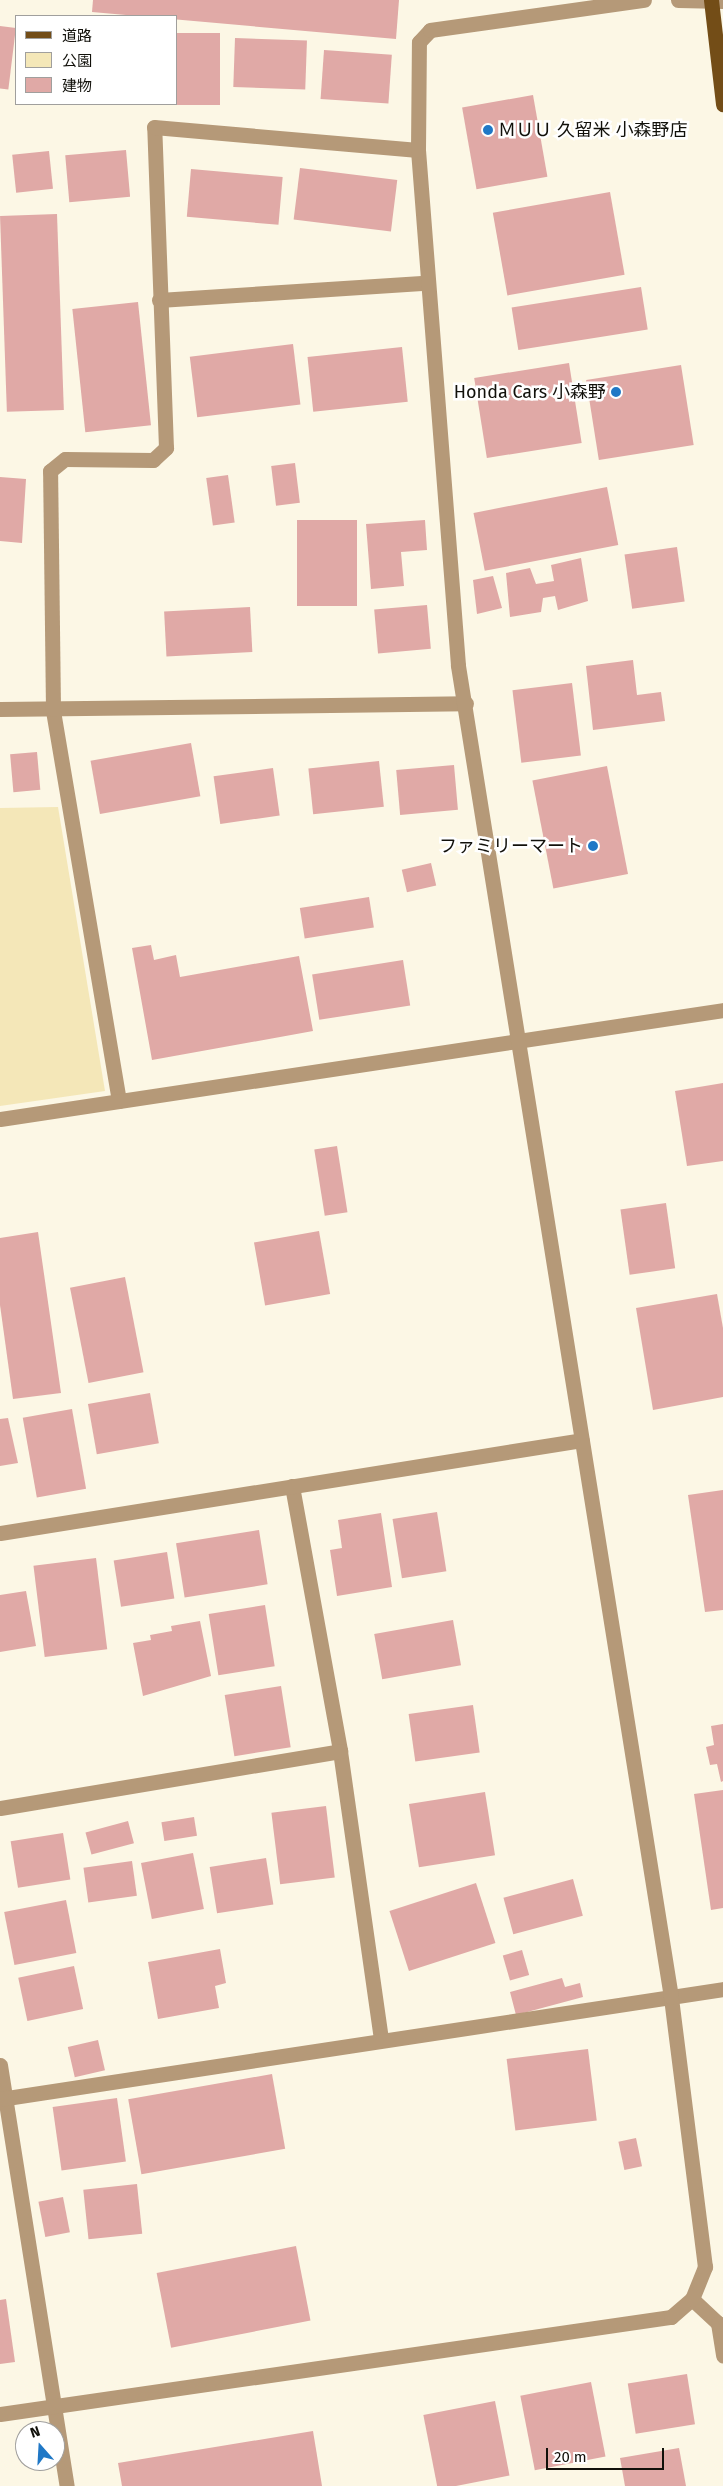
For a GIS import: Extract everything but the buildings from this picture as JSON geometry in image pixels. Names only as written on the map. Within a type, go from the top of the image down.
[{"type":"main road","points":[[715,1],[723,104]]},
{"type":"street","points":[[0,2414],[671,2317],[692,2299],[705,2267],[671,1997],[466,702],[458,665],[425,283],[418,150],[419,42],[430,30],[644,0]]},
{"type":"street","points":[[678,0],[715,1]]},
{"type":"street","points":[[119,1101],[53,708],[50,471],[65,459],[154,460],[166,448],[154,127],[418,150]]},
{"type":"street","points":[[159,300],[425,283]]},
{"type":"street","points":[[0,709],[466,702]]},
{"type":"street","points":[[0,1119],[723,1010]]},
{"type":"street","points":[[0,1533],[582,1440]]},
{"type":"street","points":[[292,1486],[340,1751],[381,2038]]},
{"type":"street","points":[[0,1808],[340,1751]]},
{"type":"street","points":[[3,2099],[381,2038],[723,1989]]},
{"type":"street","points":[[0,2065],[3,2099],[67,2486]]},
{"type":"street","points":[[692,2299],[718,2324],[723,2356]]},
{"type":"green space","points":[[58,807],[105,1091],[0,1106],[0,808]]},
{"type":"place","name":"ＭＵＵ 久留米 小森野店","points":[[488,130]]},
{"type":"place","name":"Honda Cars 小森野","points":[[616,392]]},
{"type":"place","name":"ファミリーマート","points":[[593,846]]}]
